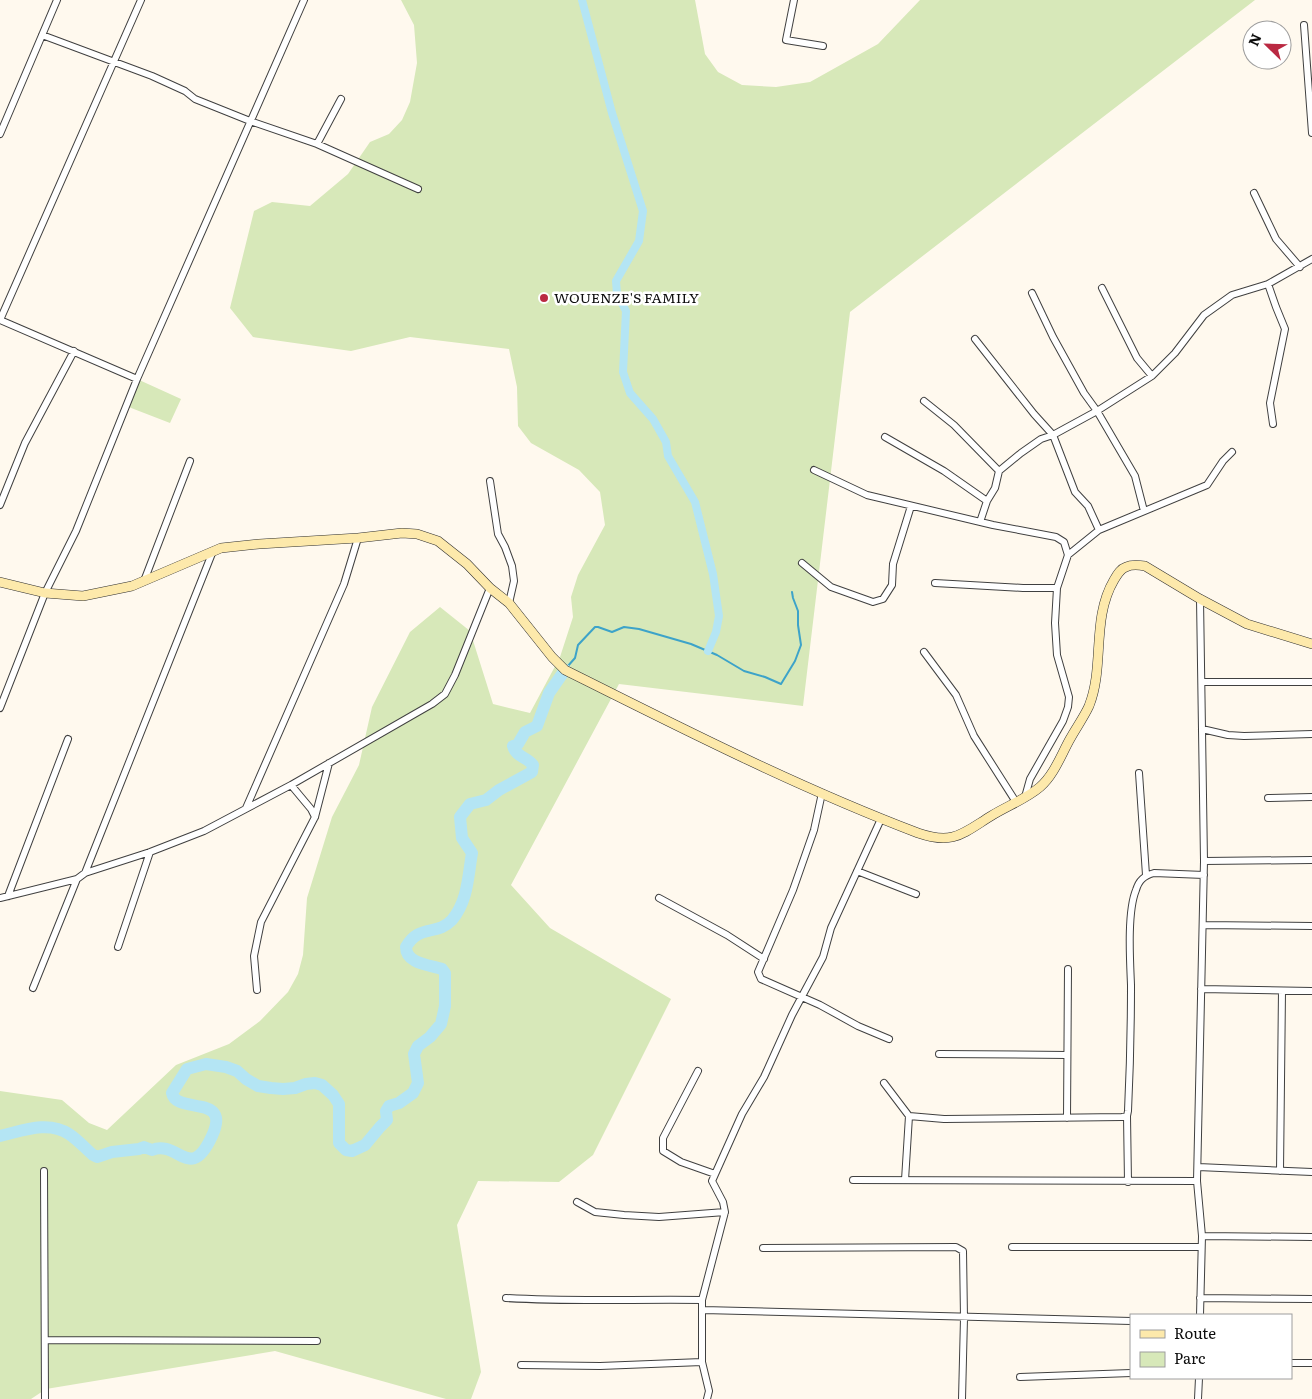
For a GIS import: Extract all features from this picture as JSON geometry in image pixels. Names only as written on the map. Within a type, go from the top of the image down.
[{"type":"main road","points":[[0,582],[46,593],[82,596],[118,590],[144,581],[213,551],[259,544],[417,534],[438,541],[467,564],[490,588],[509,603],[565,670],[668,722],[822,793],[930,837],[946,839],[963,834],[1025,797],[1041,786],[1054,769],[1088,706],[1094,688],[1098,634],[1105,596],[1119,572],[1126,566],[1145,566],[1247,624],[1312,644]]},
{"type":"street","points":[[0,134],[57,0]]},
{"type":"street","points":[[137,379],[0,320],[141,0]]},
{"type":"street","points":[[0,708],[46,593],[76,531],[137,379],[304,0]]},
{"type":"street","points":[[794,0],[786,40],[823,46]]},
{"type":"street","points":[[1304,25],[1312,133]]},
{"type":"street","points":[[42,35],[168,82],[195,99],[250,121],[317,144],[418,189]]},
{"type":"street","points":[[317,144],[341,99]]},
{"type":"street","points":[[1254,193],[1276,239],[1300,267]]},
{"type":"street","points":[[980,522],[999,471],[1041,439],[1053,435],[1097,411],[1152,376],[1175,353],[1204,315],[1232,295],[1268,284],[1311,262]]},
{"type":"street","points":[[1268,284],[1285,329],[1270,403],[1273,424]]},
{"type":"street","points":[[1102,288],[1137,358],[1152,376]]},
{"type":"street","points":[[1032,293],[1053,337],[1084,393],[1097,411],[1135,476],[1144,511]]},
{"type":"street","points":[[976,339],[1034,414],[1053,435],[1075,492],[1088,506],[1099,530]]},
{"type":"street","points":[[0,505],[25,443],[74,351]]},
{"type":"street","points":[[924,401],[954,425],[999,471]]},
{"type":"street","points":[[885,437],[944,471],[987,501]]},
{"type":"street","points":[[1025,797],[1030,779],[1063,721],[1069,702],[1066,682],[1057,655],[1056,623],[1057,588],[1068,555],[1099,530],[1207,485],[1223,461],[1232,452]]},
{"type":"street","points":[[144,581],[190,461]]},
{"type":"street","points":[[814,470],[867,495],[980,522],[1056,536],[1064,542],[1068,555]]},
{"type":"street","points":[[490,481],[498,534],[512,566],[514,581],[509,603]]},
{"type":"street","points":[[802,563],[831,587],[873,602],[884,599],[892,586],[893,564],[911,506]]},
{"type":"street","points":[[246,808],[344,584],[358,538]]},
{"type":"street","points":[[85,873],[213,551]]},
{"type":"street","points":[[935,583],[1057,588]]},
{"type":"street","points":[[0,898],[77,878],[85,873],[150,852],[204,831],[291,785],[432,704],[446,694],[490,588]]},
{"type":"street","points":[[1200,599],[1204,861],[1197,1181],[1202,1236],[1200,1314]]},
{"type":"street","points":[[924,652],[956,695],[974,736],[1016,802]]},
{"type":"street","points":[[1202,682],[1312,682]]},
{"type":"street","points":[[1202,729],[1244,736],[1312,734]]},
{"type":"street","points":[[8,896],[68,739]]},
{"type":"street","points":[[257,990],[254,956],[261,922],[315,817],[329,763]]},
{"type":"street","points":[[1139,773],[1146,875]]},
{"type":"street","points":[[291,785],[311,809],[315,817]]},
{"type":"street","points":[[822,793],[814,830],[790,898],[758,972],[761,979],[889,1039]]},
{"type":"street","points":[[1268,798],[1312,797]]},
{"type":"street","points":[[707,1399],[708,1384],[702,1362],[702,1300],[725,1212],[723,1202],[712,1181],[742,1114],[764,1077],[792,1015],[823,957],[831,928],[881,818]]},
{"type":"street","points":[[118,947],[150,852]]},
{"type":"street","points":[[1204,861],[1312,860]]},
{"type":"street","points":[[857,871],[916,894]]},
{"type":"street","points":[[1128,1182],[1127,1116],[1131,1036],[1130,946],[1132,903],[1135,890],[1146,875],[1154,873],[1204,875]]},
{"type":"street","points":[[33,988],[77,878]]},
{"type":"street","points":[[659,898],[727,935],[764,959]]},
{"type":"street","points":[[1203,925],[1312,926]]},
{"type":"street","points":[[1068,970],[1068,1118]]},
{"type":"street","points":[[1201,990],[1312,990]]},
{"type":"street","points":[[1280,1171],[1282,991]]},
{"type":"street","points":[[940,1054],[1067,1054]]},
{"type":"street","points":[[698,1071],[663,1138],[663,1151],[681,1162],[715,1174]]},
{"type":"street","points":[[884,1083],[909,1116],[906,1180]]},
{"type":"street","points":[[909,1116],[944,1119],[1127,1116]]},
{"type":"street","points":[[1198,1167],[1312,1172]]},
{"type":"street","points":[[44,1171],[45,1399]]},
{"type":"street","points":[[853,1180],[1197,1181]]},
{"type":"street","points":[[577,1202],[595,1212],[641,1216],[659,1217],[725,1212]]},
{"type":"street","points":[[1202,1236],[1312,1237]]},
{"type":"street","points":[[763,1248],[959,1247],[963,1250],[962,1399]]},
{"type":"street","points":[[1012,1247],[1202,1247]]},
{"type":"street","points":[[506,1298],[543,1300],[702,1300]]},
{"type":"street","points":[[1200,1298],[1312,1299]]},
{"type":"street","points":[[703,1310],[1130,1321]]},
{"type":"street","points":[[45,1340],[317,1341]]},
{"type":"street","points":[[521,1365],[600,1366],[702,1362]]},
{"type":"street","points":[[1292,1363],[1312,1363]]},
{"type":"street","points":[[1020,1377],[1130,1372]]},
{"type":"street","points":[[1198,1399],[1199,1379]]},
{"type":"green space","points":[[401,0],[695,0],[705,54],[718,72],[742,85],[776,87],[810,82],[878,44],[920,0],[1255,0],[850,312],[803,706],[619,684],[511,885],[550,928],[671,999],[593,1155],[559,1182],[478,1181],[457,1225],[481,1372],[471,1399],[446,1399],[275,1351],[46,1389],[31,1399],[0,1399],[0,1091],[62,1100],[89,1123],[107,1130],[176,1065],[229,1044],[260,1021],[288,992],[298,974],[303,955],[307,898],[332,817],[359,765],[372,707],[410,632],[440,607],[470,631],[493,704],[530,713],[560,657],[573,617],[571,597],[578,575],[605,525],[600,492],[579,470],[531,443],[518,426],[517,387],[509,349],[410,337],[351,351],[253,337],[230,308],[254,211],[272,202],[310,206],[348,174],[370,142],[389,134],[402,120],[410,102],[417,63],[414,25]]},
{"type":"green space","points":[[137,379],[181,399],[170,423],[126,406]]},
{"type":"waterway","points":[[582,0],[612,113],[643,211],[639,241],[616,281],[617,294],[626,311],[623,372],[630,393],[653,419],[666,442],[668,456],[695,502],[713,574],[719,616],[716,632],[708,651]]},
{"type":"waterway","points":[[567,667],[575,658],[578,645],[595,627],[612,632],[624,627],[639,629],[691,644],[717,655],[744,671],[781,684],[795,661],[801,645],[798,611],[792,592]]},
{"type":"waterway","points":[[0,1136],[26,1129],[44,1127],[61,1130],[69,1134],[97,1157],[112,1152],[144,1147],[152,1150],[161,1148],[169,1150],[190,1159],[197,1157],[204,1150],[212,1136],[216,1123],[215,1114],[209,1109],[183,1103],[176,1099],[172,1093],[187,1069],[206,1064],[237,1071],[258,1086],[283,1089],[315,1083],[322,1085],[333,1095],[339,1104],[339,1143],[346,1150],[352,1151],[365,1145],[387,1120],[386,1111],[389,1106],[399,1103],[413,1093],[418,1083],[414,1054],[418,1046],[430,1037],[441,1024],[445,1006],[445,973],[442,969],[414,960],[407,953],[406,947],[417,935],[446,925],[452,920],[461,905],[472,853],[462,838],[460,817],[470,804],[486,800],[499,790],[532,772],[533,765],[519,755],[513,746],[518,744],[525,732],[537,726],[549,693],[565,670]]},
{"type":"place","name":"WOUENZE'S FAMILY","points":[[544,298]]}]
